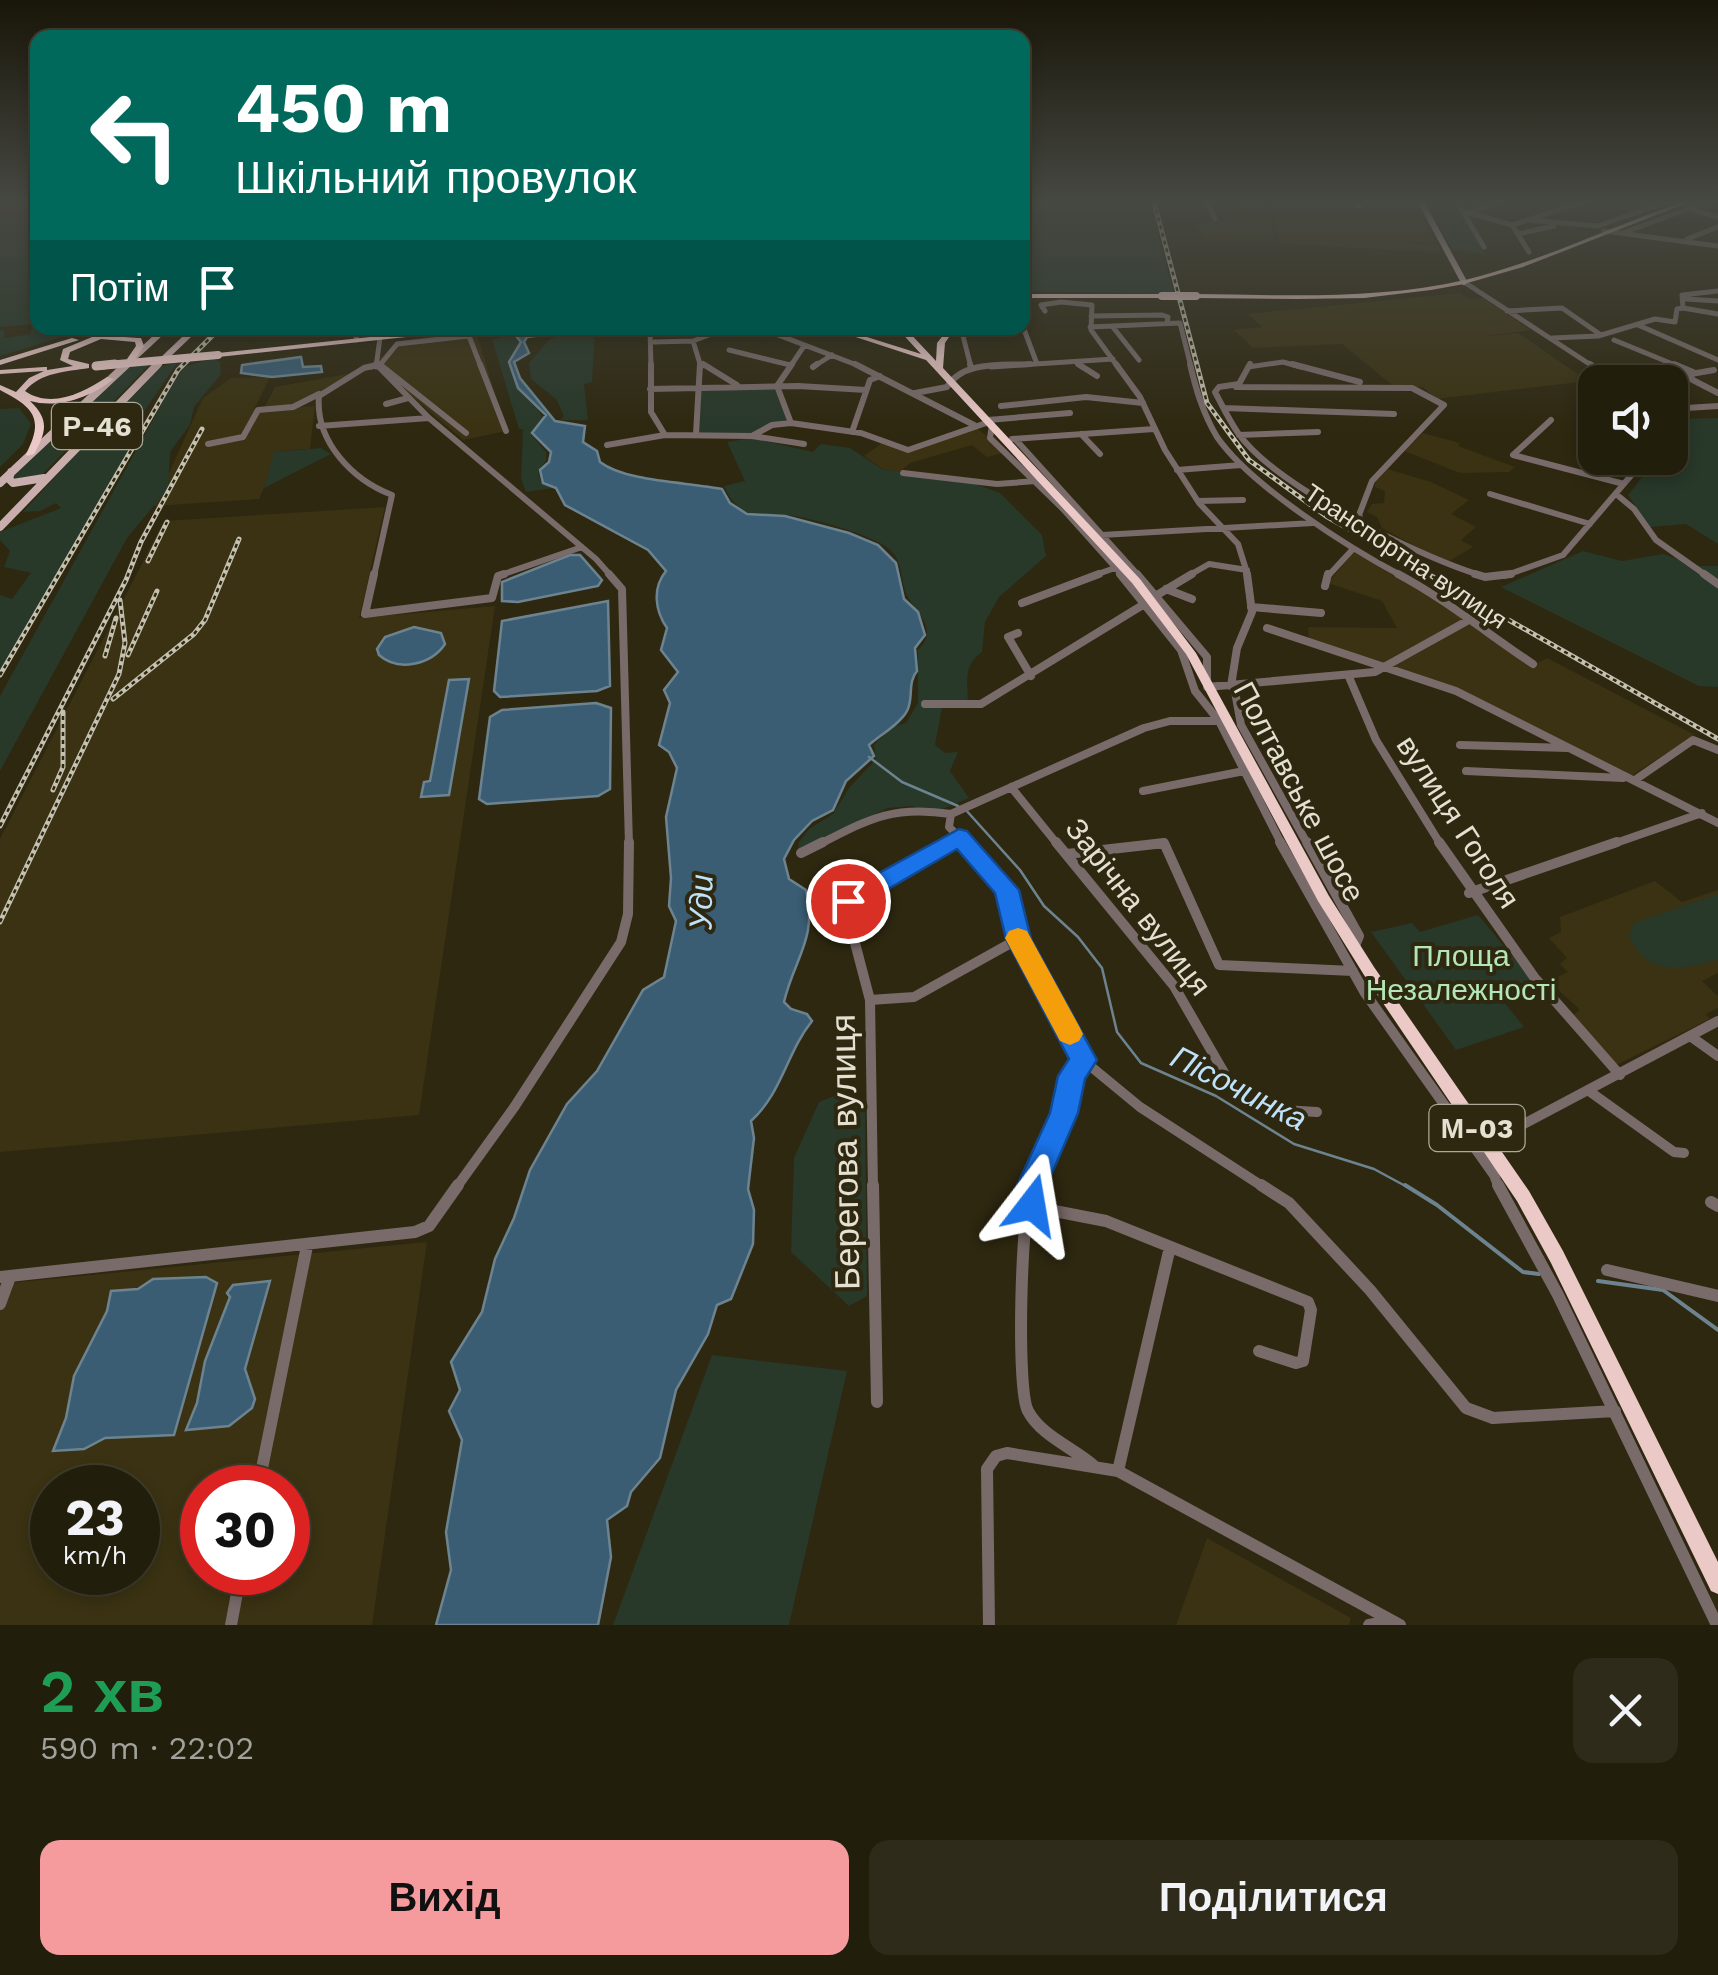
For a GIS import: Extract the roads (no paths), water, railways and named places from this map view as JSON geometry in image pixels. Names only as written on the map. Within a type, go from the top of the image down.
[{"type":"highway","points":[[1030,296],[1350,296],[1437,287],[1475,278]]},
{"type":"highway","points":[[0,363],[93,335]]},
{"type":"highway","points":[[0,372],[406,335]]},
{"type":"highway","name":"М-03","points":[[854,335],[922,356],[937,365]]},
{"type":"highway","points":[[909,335],[937,365]]},
{"type":"highway","name":"М-03","points":[[917,335],[937,365]]},
{"type":"highway","points":[[937,365],[941,343],[947,335]]},
{"type":"highway","points":[[91,366],[66,362],[64,355],[82,342],[100,336],[138,340],[140,346],[132,359]]},
{"type":"highway","name":"Полтавське шосе","points":[[937,365],[989,422],[1010,439],[1173,626],[1354,948],[1488,1143],[1557,1257],[1622,1410],[1718,1584]]},
{"type":"highway","points":[[91,366],[43,374],[27,382],[20,392],[32,400],[58,400],[85,394],[110,379]]},
{"type":"highway","points":[[0,388],[30,405],[40,418],[40,437],[30,454]]},
{"type":"main road","points":[[1462,278],[1464,282]]},
{"type":"main road","name":"Р-46","points":[[0,483],[158,335]]},
{"type":"main road","name":"Р-46","points":[[0,527],[189,335]]},
{"type":"main road","points":[[11,472],[10,481],[22,483],[54,471]]},
{"type":"street","points":[[1464,282],[1591,365]]},
{"type":"street","points":[[1682,297],[1718,291]]},
{"type":"street","points":[[1682,297],[1718,302]]},
{"type":"street","points":[[1682,297],[1682,308]]},
{"type":"street","points":[[1045,310],[1044,303],[1086,302],[1093,306],[1090,327],[1143,404],[1177,470],[1198,501],[1238,544],[1247,570],[1251,607],[1238,648],[1232,686],[1241,725],[1359,936],[1354,948]]},
{"type":"street","points":[[1507,310],[1566,308],[1601,335]]},
{"type":"street","points":[[1550,338],[1601,335],[1656,320],[1676,321],[1677,309],[1682,308],[1718,314]]},
{"type":"street","points":[[1091,316],[1162,315],[1168,317],[1167,323]]},
{"type":"street","points":[[1090,327],[1180,322]]},
{"type":"street","name":"Транспортна вулиця","points":[[1180,322],[1192,381],[1206,418],[1241,464],[1352,550],[1418,584],[1532,664]]},
{"type":"street","points":[[1635,324],[1697,352],[1718,357]]},
{"type":"street","points":[[1112,326],[1139,360]]},
{"type":"street","points":[[356,335],[356,340]]},
{"type":"street","points":[[652,335],[650,389],[654,425],[665,434]]},
{"type":"street","points":[[654,342],[692,341],[708,335]]},
{"type":"street","points":[[777,335],[880,376],[974,424]]},
{"type":"street","points":[[1026,335],[1037,364]]},
{"type":"street","points":[[208,444],[243,437],[258,410],[293,407],[364,368],[378,366],[397,344],[469,336],[506,431]]},
{"type":"street","points":[[963,336],[972,368]]},
{"type":"street","points":[[0,1304],[5,1277],[308,1246],[415,1232],[430,1226],[621,942],[628,914],[630,868],[626,610],[622,589],[616,578],[582,547],[408,398],[378,366],[377,338]]},
{"type":"street","points":[[364,368],[377,338]]},
{"type":"street","points":[[1614,340],[1693,372],[1689,377]]},
{"type":"street","points":[[692,341],[702,364],[696,434]]},
{"type":"street","points":[[791,423],[778,386],[804,346]]},
{"type":"street","points":[[729,350],[790,365]]},
{"type":"street","points":[[814,367],[832,356]]},
{"type":"street","points":[[915,393],[947,387],[972,368],[1114,359]]},
{"type":"street","points":[[1233,387],[1239,384],[1246,367],[1268,360],[1360,382]]},
{"type":"street","points":[[1077,363],[1096,376]]},
{"type":"street","points":[[702,364],[719,371],[732,384],[750,388]]},
{"type":"street","points":[[378,366],[466,433]]},
{"type":"street","points":[[1689,377],[1714,370]]},
{"type":"street","points":[[1704,373],[1718,379]]},
{"type":"street","points":[[852,432],[871,379],[880,376]]},
{"type":"street","points":[[1689,377],[1718,393]]},
{"type":"street","points":[[650,389],[778,386],[866,390]]},
{"type":"street","points":[[1362,523],[1360,516],[1372,481],[1445,406],[1412,388],[1216,389],[1224,408],[1394,414]]},
{"type":"street","points":[[322,393],[316,414],[319,426],[369,486],[392,494],[365,614],[492,598],[498,576],[582,547]]},
{"type":"street","points":[[1001,406],[1086,397],[1143,404]]},
{"type":"street","points":[[386,404],[408,398]]},
{"type":"street","points":[[1688,408],[1718,406]]},
{"type":"street","name":"Транспортна вулиця","points":[[1224,408],[1238,435],[1290,481],[1440,564],[1496,578],[1563,555],[1590,524]]},
{"type":"street","points":[[752,436],[772,425],[791,423],[852,432],[908,450],[974,424],[1070,413]]},
{"type":"street","points":[[319,426],[429,418]]},
{"type":"street","points":[[1551,420],[1514,455],[1624,484]]},
{"type":"street","points":[[989,422],[990,438],[1036,481],[1116,568],[1182,650],[1204,685],[1244,770],[1353,971],[1376,1010],[1494,1175],[1513,1218],[1546,1270],[1622,1410],[1656,1508],[1716,1625]]},
{"type":"street","points":[[1010,439],[1154,429]]},
{"type":"street","points":[[1238,435],[1318,432]]},
{"type":"street","points":[[607,445],[665,434],[752,436],[804,444]]},
{"type":"street","points":[[1081,434],[1100,454]]},
{"type":"street","points":[[1010,439],[1157,594],[1207,657],[1204,685]]},
{"type":"street","points":[[1177,470],[1241,464]]},
{"type":"street","points":[[903,473],[998,484],[1036,481]]},
{"type":"street","points":[[1490,494],[1590,524],[1632,475]]},
{"type":"street","points":[[1616,494],[1634,509],[1659,543],[1718,584]]},
{"type":"street","points":[[1198,501],[1244,500]]},
{"type":"street","points":[[1102,534],[1313,523]]},
{"type":"street","points":[[1325,586],[1330,571],[1352,550]]},
{"type":"street","points":[[1157,594],[1211,563],[1247,570]]},
{"type":"street","points":[[1022,603],[1116,568]]},
{"type":"street","points":[[1166,589],[1192,599]]},
{"type":"street","points":[[924,704],[973,706],[1031,676],[1146,603]]},
{"type":"street","points":[[1251,607],[1321,613]]},
{"type":"street","points":[[1204,685],[1348,677],[1383,666],[1467,621]]},
{"type":"street","points":[[1267,628],[1456,691],[1718,823]]},
{"type":"street","points":[[1018,633],[1008,637],[1031,676]]},
{"type":"street","name":"вулиця Гоголя","points":[[1348,677],[1364,722],[1469,893],[1574,1026],[1620,1075]]},
{"type":"street","points":[[801,853],[886,809],[958,810],[1154,724],[1219,721]]},
{"type":"street","points":[[1466,772],[1632,779],[1693,740],[1718,750]]},
{"type":"street","points":[[1460,746],[1568,748]]},
{"type":"street","points":[[1143,790],[1244,770]]},
{"type":"street","name":"Зарічна вулиця","points":[[1011,788],[1174,986],[1234,1090],[1264,1109],[1318,1112]]},
{"type":"street","points":[[958,810],[949,827],[1006,890],[1018,939],[1083,1060],[1140,1107],[1289,1203],[1370,1290],[1466,1408],[1492,1418],[1622,1410]]},
{"type":"street","points":[[1469,893],[1702,814]]},
{"type":"street","points":[[845,905],[959,837]]},
{"type":"street","points":[[1067,854],[1164,843],[1219,964],[1227,968],[1353,971]]},
{"type":"street","name":"Берегова вулиця","points":[[845,905],[870,1000],[877,1402]]},
{"type":"street","points":[[870,1000],[914,998],[1018,939]]},
{"type":"street","points":[[1488,1143],[1718,1020]]},
{"type":"street","points":[[1690,1036],[1718,1056]]},
{"type":"street","points":[[1083,1060],[1072,1076],[1064,1113],[1028,1194],[1022,1275],[1026,1411],[1034,1422],[1073,1445],[1095,1466]]},
{"type":"street","points":[[1590,1091],[1674,1152],[1684,1153]]},
{"type":"street","points":[[1029,1202],[1039,1208],[1106,1222],[1308,1302],[1311,1310],[1303,1362],[1259,1350]]},
{"type":"street","points":[[263,1465],[308,1246]]},
{"type":"street","points":[[1118,1471],[1170,1247]]},
{"type":"street","points":[[1607,1270],[1718,1296]]},
{"type":"street","points":[[989,1625],[989,1464],[996,1456],[1007,1454],[1118,1471],[1397,1623]]},
{"type":"street","points":[[231,1625],[237,1595]]},
{"type":"street","points":[[1369,1625],[1397,1623]]},
{"type":"water","name":"Уди","points":[[542,335],[527,337],[524,342],[529,353],[514,362],[520,378],[555,421],[585,426],[583,442],[597,451],[600,462],[625,474],[722,489],[730,503],[747,514],[785,516],[878,545],[896,563],[904,599],[918,612],[925,635],[915,648],[917,671],[904,716],[869,745],[874,756],[846,781],[833,810],[812,821],[794,840],[784,859],[789,879],[806,890],[809,922],[784,1002],[812,1021],[770,1098],[751,1121],[754,1138],[748,1189],[754,1210],[753,1244],[731,1299],[717,1305],[708,1334],[676,1390],[660,1458],[631,1492],[627,1506],[607,1520],[611,1557],[598,1625],[436,1625],[451,1570],[446,1532],[462,1440],[449,1411],[460,1390],[451,1362],[482,1312],[495,1259],[530,1170],[567,1104],[597,1071],[643,990],[664,977],[676,921],[669,906],[666,817],[677,768],[669,752],[659,745],[670,703],[664,690],[678,672],[661,650],[667,628],[658,607],[657,592],[666,571],[648,550],[565,505],[556,488],[543,483],[540,470],[549,462],[551,452],[532,433],[546,415],[518,388],[509,362],[521,342],[516,336]]},
{"type":"water","points":[[301,357],[303,367],[321,366],[322,372],[272,377],[241,373],[242,365]]},
{"type":"water","points":[[570,555],[580,555],[602,580],[598,586],[518,602],[502,601],[502,582]]},
{"type":"water","points":[[608,601],[610,686],[597,691],[500,697],[494,691],[502,621]]},
{"type":"water","points":[[414,627],[441,633],[445,644],[431,657],[414,664],[395,663],[379,655],[377,649],[385,637]]},
{"type":"water","points":[[469,679],[449,795],[421,797],[424,782],[430,781],[449,680]]},
{"type":"water","points":[[596,703],[611,708],[610,789],[598,796],[487,804],[479,799],[490,717],[502,710]]},
{"type":"water","points":[[206,1277],[217,1283],[174,1435],[105,1438],[84,1449],[53,1451],[66,1418],[74,1376],[107,1311],[111,1291],[138,1289],[153,1279]]},
{"type":"water","points":[[270,1281],[245,1369],[255,1399],[252,1408],[229,1426],[186,1430],[197,1403],[205,1361],[230,1297],[227,1293],[233,1285]]},
{"type":"waterway","name":"Пісочинка","points":[[869,757],[902,782],[958,806]]},
{"type":"waterway","name":"Пісочинка","points":[[965,809],[1020,870],[1044,906],[1078,937],[1102,968],[1117,1032],[1141,1063],[1216,1096],[1294,1144],[1374,1169],[1409,1188]]},
{"type":"waterway","name":"Пісочинка","points":[[1405,1185],[1523,1272],[1539,1274]]},
{"type":"waterway","name":"Пісочинка","points":[[1598,1281],[1663,1290],[1718,1330]]},
{"type":"railway","points":[[1174,278],[1207,403],[1249,460],[1326,516],[1718,739]]},
{"type":"railway","points":[[0,675],[178,370],[213,335]]},
{"type":"railway","points":[[0,826],[126,580],[141,542],[202,429]]},
{"type":"railway","points":[[148,561],[167,522]]},
{"type":"railway","points":[[113,699],[194,634],[205,620],[239,539]]},
{"type":"railway","points":[[128,655],[157,591]]},
{"type":"railway","points":[[0,922],[119,674],[125,643],[120,600]]},
{"type":"railway","points":[[105,656],[116,618]]},
{"type":"railway","points":[[53,790],[63,767],[63,712]]},
{"type":"park label","name":"Площа Незалежності","points":[[1461,973]]}]
